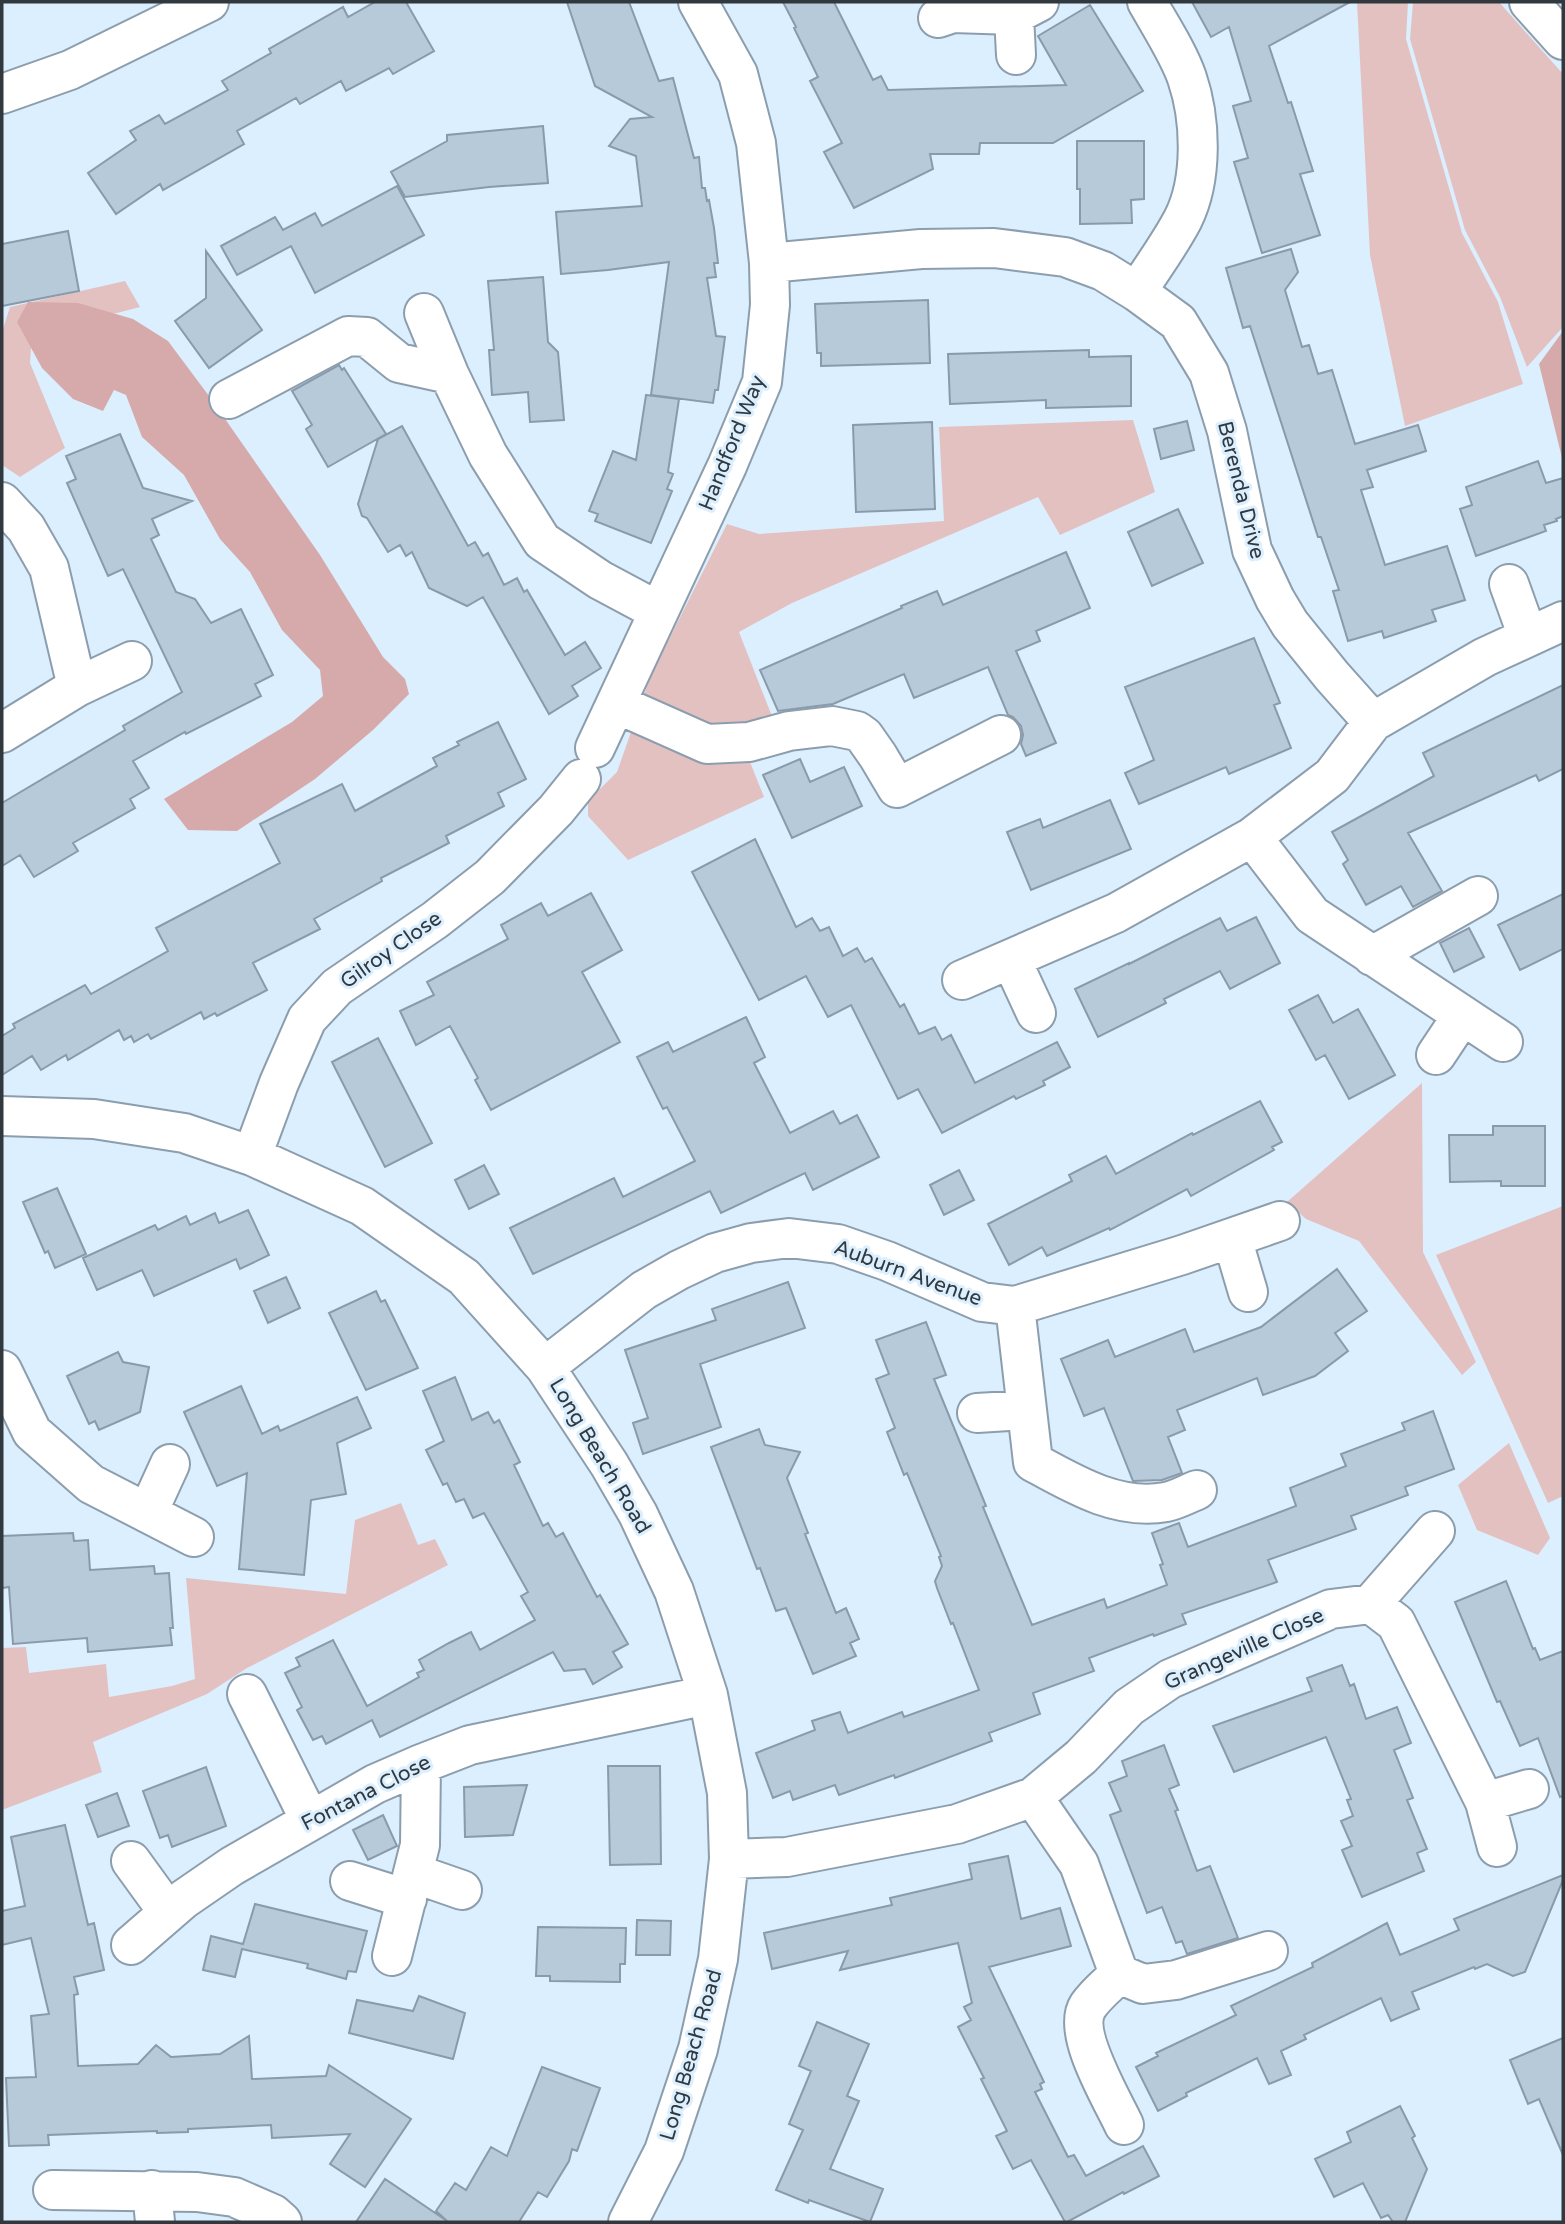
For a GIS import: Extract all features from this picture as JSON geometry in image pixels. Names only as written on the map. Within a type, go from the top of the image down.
[{"type":"street","points":[[2,94],[70,70],[209,2]]},
{"type":"street","name":"Handford Way","points":[[588,764],[727,466],[762,382],[770,305],[769,262],[756,143],[738,74],[698,2]]},
{"type":"street","points":[[1137,292],[1184,218],[1194,181],[1199,146],[1187,76],[1147,2]]},
{"type":"street","points":[[1529,2],[1563,40]]},
{"type":"street","points":[[938,18],[953,13],[1027,8],[1016,55]]},
{"type":"street","name":"Berenda Drive","points":[[769,262],[921,249],[994,248],[1065,257],[1103,271],[1178,322],[1209,373],[1227,431],[1252,550],[1275,599],[1290,624],[1373,722]]},
{"type":"street","points":[[424,313],[449,374],[488,455],[542,541],[600,580],[658,611]]},
{"type":"street","points":[[229,399],[348,335],[367,337],[399,363],[449,374]]},
{"type":"street","points":[[403,392],[449,374]]},
{"type":"street","points":[[2,502],[26,528],[49,568],[77,687]]},
{"type":"street","points":[[1508,584],[1528,637]]},
{"type":"street","points":[[962,980],[1116,913],[1252,837],[1332,776],[1373,722],[1485,657],[1563,621]]},
{"type":"street","points":[[2,733],[77,687],[132,660]]},
{"type":"street","points":[[617,704],[707,744],[749,742],[789,731],[832,726],[857,731],[864,736],[897,788],[1000,735]]},
{"type":"street","name":"Gilroy Close","points":[[252,1156],[306,1019],[337,987],[435,920],[490,877],[556,810],[588,764]]},
{"type":"street","points":[[1252,837],[1311,915],[1503,1042]]},
{"type":"street","points":[[1372,956],[1478,896]]},
{"type":"street","points":[[1011,959],[1036,1013]]},
{"type":"street","points":[[1437,1055],[1462,1016]]},
{"type":"street","name":"Long Beach Road","points":[[2,1116],[94,1119],[184,1133],[252,1156],[362,1206],[464,1277],[545,1367],[609,1464],[638,1514],[674,1591],[708,1695],[727,1793],[729,1859],[718,1959],[698,2049],[664,2151],[628,2222]]},
{"type":"street","name":"Auburn Avenue","points":[[545,1367],[644,1290],[715,1253],[751,1243],[789,1238],[838,1244],[887,1261],[982,1302],[1015,1306],[1280,1221]]},
{"type":"street","points":[[1232,1238],[1248,1292]]},
{"type":"street","points":[[1015,1306],[1033,1462],[1087,1491],[1133,1503],[1167,1502],[1197,1490]]},
{"type":"street","points":[[2,1370],[17,1440],[91,1484],[194,1537]]},
{"type":"street","points":[[977,1413],[1027,1410]]},
{"type":"street","points":[[148,1512],[170,1464]]},
{"type":"street","points":[[1435,1531],[1371,1604],[1396,1623],[1485,1802],[1497,1847]]},
{"type":"street","name":"Grangeville Close","points":[[729,1859],[787,1857],[957,1824],[1033,1797],[1081,1757],[1129,1707],[1170,1679],[1331,1609],[1371,1604]]},
{"type":"street","points":[[247,1694],[310,1821]]},
{"type":"street","name":"Fontana Close","points":[[131,1945],[168,1912],[232,1866],[375,1784],[421,1764],[470,1745],[708,1695]]},
{"type":"street","points":[[392,1956],[421,1845],[421,1764]]},
{"type":"street","points":[[1485,1802],[1529,1788]]},
{"type":"street","points":[[1033,1797],[1079,1864],[1119,1973],[1143,1984],[1176,1980],[1268,1951]]},
{"type":"street","points":[[131,1861],[168,1912]]},
{"type":"street","points":[[350,1881],[462,1890]]},
{"type":"street","points":[[1119,1973],[1086,2008],[1084,2032],[1093,2060],[1124,2125]]},
{"type":"street","points":[[53,2190],[153,2206],[197,2192],[234,2197],[273,2214],[282,2222]]},
{"type":"shaded area","points":[[1357,2],[1408,2],[1406,39],[1462,233],[1498,302],[1523,384],[1405,426],[1370,255]]},
{"type":"shaded area","points":[[1413,2],[1499,2],[1563,74],[1563,327],[1527,367],[1500,297],[1465,230],[1410,39]]},
{"type":"shaded area","points":[[125,281],[140,307],[32,335],[30,363],[65,448],[20,477],[2,465],[2,332],[10,307]]},
{"type":"shaded area","points":[[28,302],[78,303],[133,319],[168,341],[320,555],[383,657],[405,679],[409,694],[373,730],[315,779],[237,831],[188,830],[164,799],[292,722],[323,696],[320,670],[282,630],[250,572],[220,539],[184,475],[142,437],[126,395],[114,390],[103,411],[73,399],[42,368],[17,322]]},
{"type":"shaded area","points":[[1563,331],[1563,462],[1539,364]]},
{"type":"shaded area","points":[[1133,420],[1155,492],[1060,535],[1038,497],[792,603],[739,632],[784,747],[750,762],[764,797],[628,860],[588,816],[588,801],[617,772],[651,675],[727,524],[759,534],[944,521],[939,427]]},
{"type":"shaded area","points":[[1422,1083],[1423,1252],[1476,1362],[1462,1375],[1359,1241],[1306,1219],[1287,1202]]},
{"type":"shaded area","points":[[1563,1206],[1563,1496],[1548,1503],[1436,1255]]},
{"type":"shaded area","points":[[1509,1443],[1550,1538],[1538,1555],[1477,1530],[1458,1485]]},
{"type":"shaded area","points":[[401,1503],[418,1545],[435,1539],[448,1565],[247,1668],[207,1694],[93,1742],[102,1772],[2,1810],[2,1648],[26,1647],[29,1673],[106,1664],[109,1697],[172,1686],[195,1679],[186,1578],[346,1594],[355,1520]]},
{"type":"building","points":[[375,2],[406,2],[434,51],[393,74],[389,68],[346,91],[341,81],[300,104],[296,98],[237,131],[244,144],[163,190],[160,184],[116,214],[88,173],[136,140],[130,131],[159,115],[165,124],[228,90],[222,81],[271,53],[269,49],[343,7],[348,17]]},
{"type":"building","points":[[567,2],[629,2],[659,81],[673,78],[694,158],[699,157],[702,188],[705,188],[707,201],[709,200],[714,228],[718,263],[714,263],[716,277],[707,278],[716,336],[725,337],[718,390],[715,390],[713,403],[651,395],[669,262],[561,274],[556,212],[642,206],[636,156],[609,146],[630,119],[652,117],[595,86]]},
{"type":"building","points":[[783,2],[834,2],[873,80],[881,76],[888,90],[1066,85],[1038,36],[1090,5],[1143,91],[1053,143],[980,143],[979,154],[930,154],[933,169],[854,208],[824,152],[842,143],[810,81],[818,77]]},
{"type":"building","points":[[1192,2],[1350,2],[1269,46],[1288,103],[1291,102],[1313,171],[1300,174],[1320,235],[1262,253],[1234,162],[1248,158],[1233,106],[1251,101],[1229,27],[1211,37]]},
{"type":"building","points":[[543,126],[548,183],[405,197],[391,172],[447,141],[447,135]]},
{"type":"building","points":[[1077,141],[1144,141],[1144,199],[1131,200],[1132,223],[1080,224]]},
{"type":"building","points":[[397,186],[424,235],[315,293],[291,246],[237,275],[221,246],[275,217],[283,230],[315,213],[322,226]]},
{"type":"building","points":[[68,231],[79,291],[2,306],[2,244]]},
{"type":"building","points":[[1291,249],[1298,272],[1285,290],[1302,347],[1309,345],[1318,374],[1332,370],[1355,444],[1418,425],[1426,451],[1367,470],[1373,487],[1361,490],[1385,565],[1447,546],[1465,600],[1432,610],[1436,621],[1384,638],[1382,631],[1348,641],[1333,591],[1339,590],[1321,537],[1318,537],[1250,326],[1243,328],[1226,268]]},
{"type":"building","points":[[206,251],[262,330],[209,368],[175,321],[206,298]]},
{"type":"building","points":[[543,277],[548,342],[558,352],[564,420],[530,422],[528,392],[492,395],[489,350],[494,350],[488,281]]},
{"type":"building","points":[[928,300],[930,363],[821,366],[821,353],[817,353],[815,304]]},
{"type":"building","points":[[1089,350],[1089,357],[1131,356],[1131,406],[1046,408],[1046,400],[950,404],[948,354]]},
{"type":"building","points":[[339,365],[342,370],[344,368],[386,434],[328,467],[306,429],[312,425],[292,391]]},
{"type":"building","points":[[646,395],[679,399],[668,472],[673,474],[667,489],[672,491],[651,543],[595,521],[598,514],[589,511],[613,451],[636,460]]},
{"type":"building","points":[[1187,421],[1194,450],[1161,459],[1154,429]]},
{"type":"building","points":[[932,422],[935,509],[856,512],[853,425]]},
{"type":"building","points":[[402,426],[468,546],[475,542],[483,556],[488,553],[504,585],[517,578],[524,592],[527,590],[565,655],[585,642],[601,668],[572,686],[578,696],[549,714],[483,597],[467,606],[429,588],[412,552],[406,556],[400,545],[388,552],[367,518],[362,516],[358,504],[378,439]]},
{"type":"building","points":[[120,434],[143,488],[192,501],[152,519],[159,535],[151,539],[176,592],[195,599],[211,623],[241,609],[273,675],[255,684],[261,696],[186,734],[185,732],[133,761],[149,788],[130,799],[135,808],[73,843],[78,851],[34,877],[20,855],[2,866],[2,803],[125,730],[123,726],[182,692],[123,569],[108,576],[67,483],[76,479],[66,456]]},
{"type":"building","points":[[1538,461],[1546,483],[1563,478],[1563,516],[1544,525],[1546,531],[1476,556],[1460,509],[1472,505],[1466,487]]},
{"type":"building","points":[[1178,509],[1203,563],[1152,586],[1128,532]]},
{"type":"building","points":[[1066,552],[1090,608],[1036,631],[1040,641],[1016,651],[1056,743],[1026,756],[1021,744],[1021,726],[1008,715],[988,667],[914,698],[904,674],[833,704],[778,711],[760,670],[937,591],[943,605]]},
{"type":"building","points":[[1254,638],[1280,703],[1274,705],[1291,748],[1229,774],[1226,767],[1139,804],[1125,773],[1154,760],[1125,687]]},
{"type":"building","points":[[1563,685],[1563,769],[1539,781],[1536,775],[1408,833],[1442,891],[1413,907],[1401,886],[1366,905],[1343,864],[1348,860],[1332,832],[1434,776],[1423,753]]},
{"type":"building","points":[[498,722],[526,779],[498,793],[504,806],[446,836],[449,843],[381,878],[382,881],[314,919],[320,929],[253,963],[267,990],[217,1016],[215,1013],[204,1019],[201,1012],[151,1039],[148,1034],[134,1042],[131,1036],[124,1040],[119,1030],[68,1060],[66,1055],[41,1070],[32,1056],[2,1075],[2,1036],[15,1028],[13,1024],[85,985],[91,994],[168,951],[156,928],[280,863],[260,824],[342,784],[355,811],[437,766],[433,758],[459,745],[457,742]]},
{"type":"building","points":[[800,759],[810,782],[844,767],[862,806],[792,838],[763,775]]},
{"type":"building","points":[[1110,800],[1131,849],[1031,890],[1007,832],[1040,819],[1043,828]]},
{"type":"building","points":[[755,839],[796,927],[812,918],[820,931],[829,927],[843,956],[857,948],[865,962],[872,958],[900,1007],[904,1004],[919,1034],[935,1027],[942,1040],[951,1035],[975,1083],[1057,1042],[1070,1067],[1043,1081],[1045,1085],[1016,1099],[1014,1096],[942,1133],[918,1089],[898,1099],[851,1005],[828,1017],[806,976],[759,1000],[692,872]]},
{"type":"building","points":[[591,893],[622,950],[582,972],[620,1042],[491,1110],[475,1080],[478,1078],[450,1026],[416,1045],[400,1011],[434,995],[427,982],[508,939],[501,925],[541,903],[548,916]]},
{"type":"building","points":[[1563,894],[1563,949],[1520,970],[1498,925]]},
{"type":"building","points":[[1256,917],[1280,963],[1230,989],[1220,971],[1164,999],[1166,1003],[1098,1037],[1075,989],[1220,918],[1227,931]]},
{"type":"building","points":[[1469,928],[1484,957],[1454,972],[1440,943]]},
{"type":"building","points":[[1318,995],[1333,1023],[1358,1009],[1395,1075],[1349,1099],[1325,1055],[1316,1060],[1289,1010]]},
{"type":"building","points":[[746,1017],[765,1057],[754,1063],[790,1133],[833,1111],[840,1124],[857,1115],[879,1157],[813,1190],[805,1173],[721,1213],[710,1191],[533,1274],[510,1228],[614,1178],[623,1197],[695,1161],[667,1107],[663,1109],[637,1057],[668,1042],[673,1052]]},
{"type":"building","points":[[378,1038],[432,1143],[385,1167],[332,1062]]},
{"type":"building","points":[[1260,1101],[1282,1142],[1272,1147],[1274,1150],[1191,1196],[1187,1189],[1110,1230],[1109,1228],[1047,1256],[1042,1247],[1009,1265],[988,1224],[1072,1181],[1069,1175],[1106,1156],[1116,1174],[1192,1133],[1193,1135]]},
{"type":"building","points":[[1493,1126],[1545,1126],[1545,1186],[1501,1186],[1501,1181],[1450,1182],[1449,1135],[1493,1135]]},
{"type":"building","points":[[484,1165],[499,1194],[469,1209],[455,1180]]},
{"type":"building","points":[[959,1170],[974,1200],[944,1215],[930,1185]]},
{"type":"building","points":[[57,1188],[86,1254],[55,1268],[48,1251],[45,1253],[23,1202]]},
{"type":"building","points":[[248,1210],[269,1255],[240,1269],[236,1259],[154,1296],[142,1270],[97,1290],[83,1258],[155,1225],[158,1230],[186,1216],[190,1225],[215,1213],[219,1223]]},
{"type":"building","points":[[1337,1269],[1367,1311],[1335,1333],[1348,1351],[1315,1376],[1263,1395],[1257,1378],[1177,1410],[1185,1430],[1168,1437],[1182,1473],[1162,1480],[1133,1481],[1104,1408],[1084,1416],[1061,1359],[1108,1340],[1115,1357],[1185,1329],[1194,1352],[1261,1327]]},
{"type":"building","points":[[286,1277],[300,1308],[268,1323],[254,1291]]},
{"type":"building","points":[[788,1282],[805,1328],[700,1364],[721,1427],[643,1454],[633,1423],[648,1418],[625,1350],[716,1320],[712,1309]]},
{"type":"building","points":[[376,1291],[381,1302],[385,1300],[418,1368],[366,1390],[329,1313]]},
{"type":"building","points":[[926,1322],[946,1375],[934,1379],[1032,1625],[1104,1599],[1107,1608],[1167,1585],[1152,1533],[1179,1523],[1188,1547],[1296,1506],[1290,1488],[1346,1466],[1341,1454],[1405,1430],[1402,1423],[1433,1411],[1454,1469],[1405,1487],[1408,1495],[1351,1516],[1356,1529],[1268,1560],[1277,1582],[1182,1614],[1186,1624],[1089,1658],[1094,1671],[1033,1693],[1040,1714],[989,1733],[992,1741],[895,1778],[894,1775],[839,1795],[835,1785],[793,1800],[790,1791],[773,1798],[756,1753],[815,1730],[812,1721],[840,1712],[848,1733],[902,1712],[904,1717],[979,1690],[937,1588],[935,1581],[942,1566],[941,1556],[887,1432],[895,1428],[876,1379],[889,1374],[876,1340]]},
{"type":"building","points":[[118,1352],[123,1362],[149,1367],[140,1412],[99,1430],[95,1421],[89,1424],[67,1376]]},
{"type":"building","points":[[455,1377],[472,1420],[488,1412],[494,1423],[499,1420],[520,1462],[514,1465],[543,1526],[548,1523],[556,1537],[563,1533],[597,1597],[600,1595],[628,1644],[613,1652],[622,1667],[593,1684],[585,1669],[564,1671],[553,1652],[380,1737],[372,1720],[326,1744],[322,1736],[313,1740],[297,1710],[302,1707],[285,1673],[300,1666],[296,1658],[333,1640],[367,1706],[419,1677],[417,1673],[424,1670],[419,1660],[449,1643],[471,1632],[480,1650],[535,1620],[521,1596],[528,1592],[484,1513],[473,1518],[464,1499],[456,1502],[447,1483],[443,1485],[426,1450],[444,1441],[423,1391]]},
{"type":"building","points":[[241,1386],[262,1434],[278,1426],[280,1431],[357,1397],[371,1428],[337,1443],[346,1494],[311,1500],[304,1575],[239,1569],[247,1473],[217,1486],[184,1412]]},
{"type":"building","points":[[759,1429],[765,1445],[800,1452],[787,1478],[808,1533],[805,1534],[836,1613],[846,1608],[859,1639],[850,1643],[856,1656],[813,1674],[786,1608],[776,1611],[760,1568],[757,1569],[711,1447]]},
{"type":"building","points":[[73,1533],[74,1541],[88,1540],[90,1570],[154,1566],[155,1574],[169,1573],[172,1645],[88,1652],[87,1638],[13,1644],[9,1587],[2,1588],[2,1536]]},
{"type":"building","points":[[1506,1581],[1540,1660],[1563,1651],[1563,1796],[1560,1797],[1538,1738],[1520,1746],[1500,1701],[1497,1702],[1455,1602]]},
{"type":"building","points":[[1342,1665],[1350,1686],[1354,1684],[1366,1719],[1397,1707],[1411,1743],[1394,1750],[1413,1798],[1407,1800],[1427,1849],[1417,1853],[1424,1871],[1362,1897],[1342,1850],[1352,1846],[1341,1821],[1353,1816],[1347,1800],[1351,1799],[1326,1737],[1234,1772],[1213,1726],[1312,1691],[1307,1678]]},
{"type":"building","points":[[1164,1745],[1179,1785],[1169,1789],[1197,1871],[1210,1866],[1238,1938],[1187,1954],[1182,1941],[1176,1943],[1162,1907],[1147,1913],[1110,1815],[1121,1811],[1109,1783],[1127,1776],[1122,1761]]},
{"type":"building","points":[[608,1766],[660,1766],[661,1864],[610,1865]]},
{"type":"building","points":[[206,1767],[226,1826],[172,1847],[168,1835],[160,1838],[143,1791]]},
{"type":"building","points":[[527,1785],[513,1835],[465,1837],[464,1787]]},
{"type":"building","points":[[117,1793],[129,1826],[98,1837],[86,1805]]},
{"type":"building","points":[[383,1815],[397,1846],[368,1860],[353,1830]]},
{"type":"building","points":[[65,1825],[88,1925],[94,1923],[104,1970],[74,1977],[78,1994],[74,1995],[78,2066],[138,2064],[156,2045],[171,2057],[220,2054],[249,2036],[252,2079],[326,2076],[329,2065],[411,2119],[365,2187],[330,2164],[350,2134],[272,2138],[271,2125],[188,2129],[188,2132],[48,2135],[49,2145],[9,2146],[6,2078],[36,2077],[31,2016],[49,2014],[31,1938],[2,1945],[2,1911],[25,1906],[11,1837]]},
{"type":"building","points":[[1008,1856],[1021,1919],[1060,1908],[1071,1946],[989,1967],[1044,2082],[1040,2084],[1042,2089],[1035,2092],[1068,2157],[1074,2155],[1086,2176],[1143,2146],[1159,2176],[1067,2222],[1031,2160],[1013,2169],[996,2136],[1007,2131],[958,2027],[971,2020],[964,2007],[972,2003],[958,1943],[840,1970],[848,1951],[772,1969],[764,1933],[892,1905],[890,1898],[972,1879],[969,1864]]},
{"type":"building","points":[[1563,1875],[1525,1972],[1513,1976],[1487,1964],[1475,1969],[1474,1967],[1412,1992],[1419,2009],[1391,2021],[1381,1998],[1304,2035],[1306,2039],[1281,2051],[1291,2075],[1269,2084],[1257,2058],[1186,2093],[1187,2096],[1158,2111],[1136,2067],[1158,2056],[1156,2053],[1236,2015],[1231,2006],[1313,1967],[1312,1963],[1387,1923],[1400,1955],[1459,1930],[1454,1919]]},
{"type":"building","points":[[255,1904],[367,1931],[356,1972],[348,1971],[346,1979],[307,1968],[308,1964],[242,1949],[235,1977],[203,1970],[211,1936],[243,1944]]},
{"type":"building","points":[[637,1920],[671,1921],[670,1955],[636,1955]]},
{"type":"building","points":[[538,1927],[626,1928],[625,1964],[620,1964],[620,1982],[550,1981],[550,1976],[536,1976]]},
{"type":"building","points":[[419,1996],[465,2013],[453,2059],[349,2033],[357,2000],[413,2011]]},
{"type":"building","points":[[817,2022],[869,2044],[847,2096],[859,2101],[830,2169],[883,2189],[870,2222],[776,2190],[803,2130],[789,2124],[811,2071],[799,2066]]},
{"type":"building","points":[[1563,2038],[1563,2155],[1539,2099],[1528,2104],[1510,2060]]},
{"type":"building","points":[[542,2067],[600,2088],[577,2151],[572,2149],[569,2161],[547,2197],[538,2192],[519,2222],[356,2222],[385,2179],[447,2221],[436,2211],[455,2183],[466,2190],[491,2147],[507,2156]]},
{"type":"building","points":[[1400,2106],[1427,2169],[1405,2222],[1393,2222],[1388,2215],[1381,2218],[1363,2183],[1334,2197],[1315,2159],[1351,2142],[1347,2132]]}]
